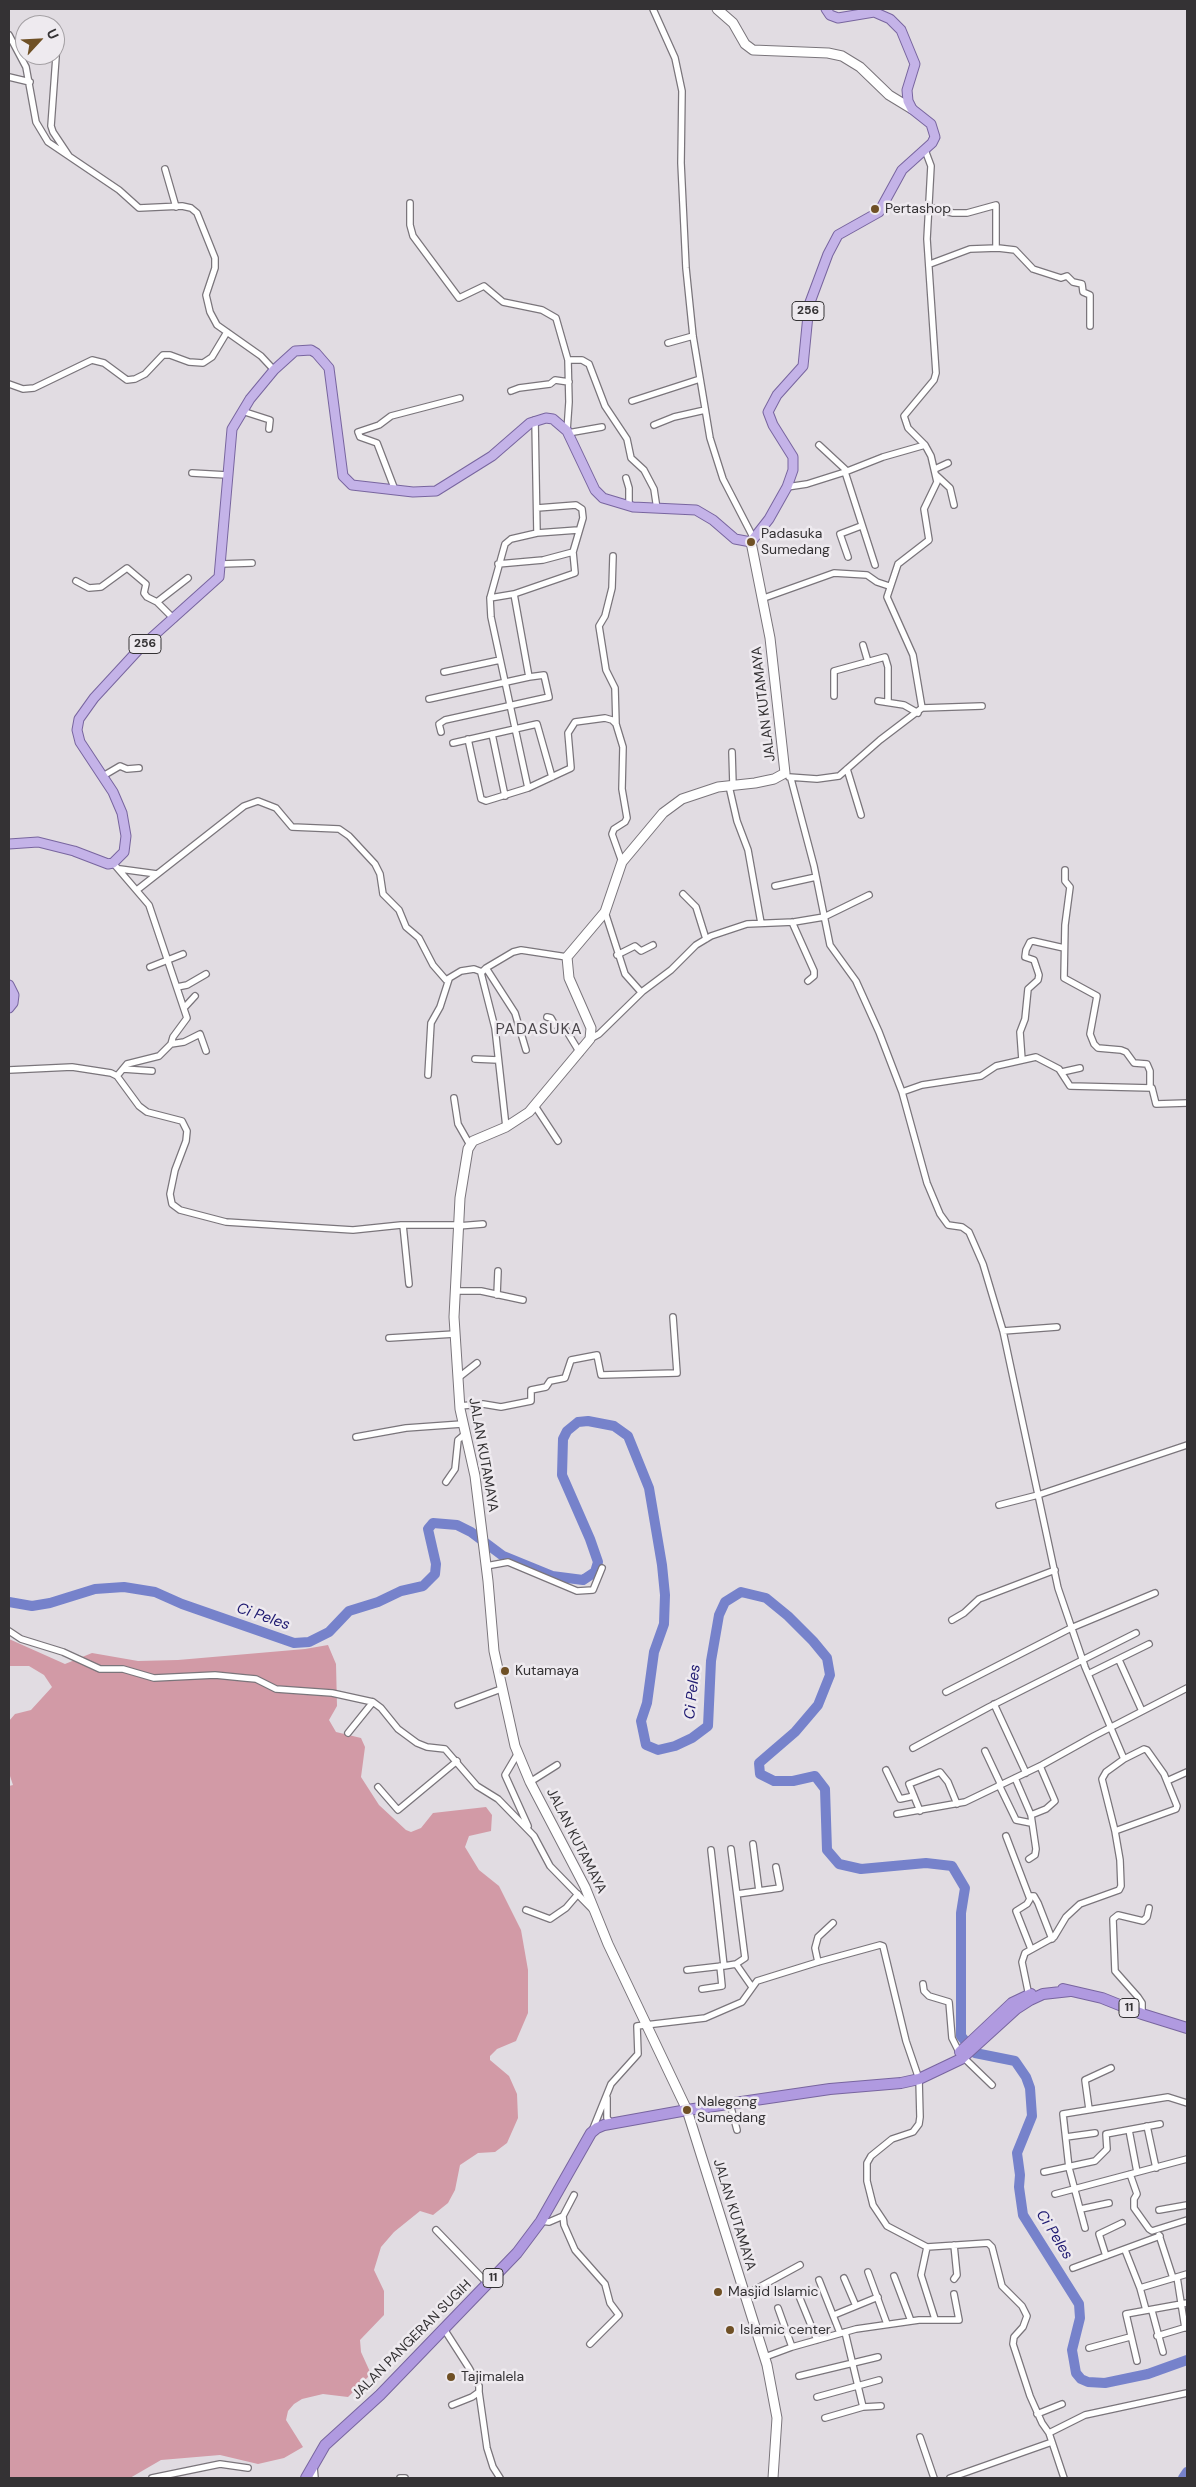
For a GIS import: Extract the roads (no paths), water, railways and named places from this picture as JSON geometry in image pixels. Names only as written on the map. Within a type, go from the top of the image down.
[{"type":"highway","name":"11","points":[[591,2133],[600,2126],[611,2123],[687,2110],[830,2088],[901,2084],[931,2074],[962,2054],[1012,2003],[1054,1990],[1070,1990],[1102,1998],[1142,2014],[1187,2028]]},
{"type":"highway","name":"JALAN PANGERAN SUGIH","points":[[306,2478],[314,2462],[330,2439],[380,2395],[517,2254],[541,2221],[591,2133]]},
{"type":"main road","points":[[718,9],[733,23],[745,44],[753,50],[828,53],[842,56],[860,67],[889,95],[912,109]]},
{"type":"main road","points":[[826,9],[830,14],[838,18],[874,12],[896,24],[904,35],[915,64],[906,94],[889,95]]},
{"type":"main road","name":"256","points":[[753,540],[788,487],[793,470],[793,457],[773,425],[768,412],[773,399],[803,366],[810,305],[828,254],[838,235],[879,212],[902,170],[934,140],[935,132],[927,120],[912,109],[906,94]]},
{"type":"main road","name":"256","points":[[116,866],[125,848],[125,827],[118,801],[80,742],[77,730],[79,719],[94,698],[141,647],[217,581],[221,564],[232,429],[242,410],[274,370],[295,351],[311,350],[326,362],[332,376],[343,476],[352,485],[427,492],[441,489],[492,456],[536,420]]},
{"type":"main road","points":[[536,420],[554,419],[568,432],[598,494],[607,500],[629,506],[696,510],[713,520],[735,539],[753,540]]},
{"type":"main road","name":"JALAN KUTAMAYA","points":[[567,958],[605,912],[622,862],[671,806],[701,792],[788,777],[764,598],[753,540]]},
{"type":"main road","points":[[9,844],[38,842],[74,851],[116,866]]},
{"type":"main road","points":[[470,1144],[482,1135],[520,1119],[534,1106],[590,1039],[591,1028],[569,978],[567,958]]},
{"type":"main road","points":[[9,985],[13,992],[14,1000],[9,1008]]},
{"type":"main road","name":"JALAN KUTAMAYA","points":[[470,1144],[460,1198],[454,1291],[459,1406],[475,1476],[494,1650],[501,1689],[518,1753],[530,1782],[585,1887],[646,2025],[687,2110],[765,2357],[777,2418],[773,2478]]},
{"type":"street","points":[[653,9],[675,58],[682,91],[682,188],[686,268],[693,336],[710,438],[723,478],[753,540]]},
{"type":"street","points":[[9,35],[26,67],[30,82],[33,112],[41,133],[48,142],[119,190],[138,208],[186,207],[195,211],[215,262],[206,295],[213,318],[226,332],[261,356],[274,370]]},
{"type":"street","points":[[55,65],[51,126],[69,156]]},
{"type":"street","points":[[9,77],[30,82]]},
{"type":"street","points":[[925,150],[931,174],[927,239],[936,373],[934,380],[906,411],[904,416],[908,428],[925,445],[936,472],[950,488],[954,505]]},
{"type":"street","points":[[165,169],[176,207]]},
{"type":"street","points":[[410,203],[410,225],[413,236],[458,297],[462,298],[475,289],[484,286],[503,302],[550,314],[557,320],[568,360],[568,432],[602,427]]},
{"type":"street","points":[[928,206],[952,213],[969,213],[996,205],[998,248]]},
{"type":"street","points":[[930,264],[963,250],[998,248],[1017,251],[1035,270],[1061,278],[1067,276],[1073,282],[1082,284],[1083,292],[1090,295],[1090,326]]},
{"type":"street","points":[[9,384],[23,389],[34,388],[92,360],[104,363],[126,380],[135,379],[144,374],[159,357],[166,355],[203,363],[212,357],[226,332]]},
{"type":"street","points":[[668,343],[693,336]]},
{"type":"street","points":[[568,360],[582,360],[588,364],[605,406],[627,439],[631,458],[644,470],[654,489],[657,509]]},
{"type":"street","points":[[632,401],[700,379]]},
{"type":"street","points":[[511,391],[519,388],[550,384],[555,380],[569,382]]},
{"type":"street","points":[[395,490],[377,443],[360,437],[358,432],[379,425],[391,416],[460,398]]},
{"type":"street","points":[[242,410],[270,420],[269,429]]},
{"type":"street","points":[[654,425],[674,417],[705,410]]},
{"type":"street","points":[[536,420],[537,533]]},
{"type":"street","points":[[819,445],[846,472],[861,526],[875,564]]},
{"type":"street","points":[[788,487],[807,484],[846,472],[883,457],[925,445]]},
{"type":"street","points":[[936,472],[948,463]]},
{"type":"street","points":[[920,711],[913,655],[887,601],[889,586],[900,562],[929,540],[924,510],[936,486],[936,472]]},
{"type":"street","points":[[192,473],[227,474]]},
{"type":"street","points":[[626,478],[629,488],[629,506]]},
{"type":"street","points":[[490,598],[514,594],[574,575],[573,552],[584,515],[578,505],[537,508]]},
{"type":"street","points":[[848,557],[840,534],[861,526]]},
{"type":"street","points":[[528,788],[491,617],[490,598],[498,564],[507,541],[537,533],[578,530]]},
{"type":"street","points":[[498,564],[543,560],[573,552]]},
{"type":"street","points":[[613,556],[612,588],[605,616],[599,626],[606,670],[615,688],[616,724],[623,746],[622,789],[628,818],[626,822],[614,829],[612,834],[622,862]]},
{"type":"street","points":[[221,564],[252,563]]},
{"type":"street","points":[[76,581],[89,588],[102,588],[126,568],[146,584],[144,592],[147,597],[157,602],[174,619]]},
{"type":"street","points":[[764,598],[834,574],[867,575],[877,582],[889,586]]},
{"type":"street","points":[[157,602],[188,578]]},
{"type":"street","points":[[514,594],[529,677]]},
{"type":"street","points":[[863,645],[868,662]]},
{"type":"street","points":[[834,696],[834,671],[886,658],[888,702]]},
{"type":"street","points":[[444,672],[500,660]]},
{"type":"street","points":[[429,699],[544,675],[548,697],[445,720],[440,724],[441,732]]},
{"type":"street","points":[[878,701],[904,705],[920,711],[982,706]]},
{"type":"street","points":[[920,711],[880,740],[835,777],[788,777],[816,876],[830,945],[861,990],[902,1092],[927,1183],[940,1214],[948,1225],[962,1227],[969,1232],[983,1264],[1003,1332],[1055,1570],[1071,1628],[1124,1759]]},
{"type":"street","points":[[468,739],[481,799],[485,801],[528,788],[572,767],[568,733],[572,725],[579,721],[605,718],[616,724]]},
{"type":"street","points":[[453,742],[538,724],[552,777]]},
{"type":"street","points":[[492,734],[505,796]]},
{"type":"street","points":[[732,752],[731,786],[737,821],[748,850],[761,923]]},
{"type":"street","points":[[103,776],[120,766],[127,769],[139,768]]},
{"type":"street","points":[[847,768],[860,815]]},
{"type":"street","points":[[137,890],[244,806],[253,801],[266,803],[276,808],[292,827],[339,829],[349,836],[378,868],[384,895],[399,910],[408,930],[420,939],[433,965],[446,980],[449,980]]},
{"type":"street","points":[[116,866],[156,874]]},
{"type":"street","points":[[116,866],[149,905],[184,1008],[187,1021],[173,1037],[171,1044]]},
{"type":"street","points":[[1065,870],[1065,881],[1070,887],[1064,948],[1065,980],[1097,996],[1091,1040],[1098,1048],[1126,1052],[1134,1063],[1147,1064],[1150,1071],[1150,1088]]},
{"type":"street","points":[[775,886],[816,876]]},
{"type":"street","points":[[683,894],[696,907],[706,939]]},
{"type":"street","points":[[590,1039],[599,1034],[641,992],[671,970],[696,945],[706,939],[734,927],[824,917],[869,895]]},
{"type":"street","points":[[605,912],[617,955],[625,974],[641,992]]},
{"type":"street","points":[[792,922],[814,971],[814,976],[808,981]]},
{"type":"street","points":[[1022,1060],[1020,1032],[1025,1018],[1028,989],[1038,980],[1039,975],[1034,960],[1025,957],[1026,950],[1030,942],[1033,941],[1064,948]]},
{"type":"street","points":[[617,955],[635,946],[641,950],[653,945]]},
{"type":"street","points":[[428,1075],[431,1023],[440,1007],[449,980],[461,971],[484,970],[513,952],[521,950],[567,958]]},
{"type":"street","points":[[150,968],[183,954]]},
{"type":"street","points":[[484,970],[515,1013],[526,1050]]},
{"type":"street","points":[[484,970],[481,978],[495,1028],[506,1126]]},
{"type":"street","points":[[177,987],[187,985],[206,974]]},
{"type":"street","points":[[184,1008],[195,996]]},
{"type":"street","points":[[547,1017],[551,1018],[555,1025],[563,1025],[580,1053]]},
{"type":"street","points":[[117,1076],[130,1063],[155,1058],[171,1044],[184,1042],[200,1034],[206,1051]]},
{"type":"street","points":[[902,1092],[922,1085],[980,1076],[996,1066],[1036,1057],[1042,1058],[1062,1072],[1065,1082],[1070,1086],[1150,1088],[1154,1091],[1156,1104],[1187,1103]]},
{"type":"street","points":[[475,1059],[498,1060]]},
{"type":"street","points":[[9,1070],[72,1068],[111,1073],[117,1076],[139,1106],[147,1112],[179,1119],[186,1128],[185,1146],[171,1183],[170,1198],[176,1208],[226,1222],[353,1230],[404,1225],[458,1226],[483,1224]]},
{"type":"street","points":[[123,1068],[152,1071]]},
{"type":"street","points":[[1062,1072],[1080,1068]]},
{"type":"street","points":[[454,1098],[458,1124],[470,1144]]},
{"type":"street","points":[[534,1106],[558,1141]]},
{"type":"street","points":[[404,1225],[409,1284]]},
{"type":"street","points":[[497,1294],[498,1271]]},
{"type":"street","points":[[454,1291],[481,1291],[523,1300]]},
{"type":"street","points":[[459,1406],[483,1404],[501,1407],[531,1401],[531,1390],[546,1386],[550,1381],[565,1378],[571,1360],[596,1355],[601,1375],[677,1373],[673,1317]]},
{"type":"street","points":[[1003,1332],[1057,1327]]},
{"type":"street","points":[[389,1338],[455,1334]]},
{"type":"street","points":[[458,1378],[477,1362]]},
{"type":"street","points":[[356,1437],[406,1428],[462,1424]]},
{"type":"street","points":[[446,1482],[455,1469],[458,1440],[465,1434]]},
{"type":"street","points":[[999,1505],[1038,1495],[1187,1445]]},
{"type":"street","points":[[486,1566],[508,1562],[577,1591],[593,1590],[602,1568]]},
{"type":"street","points":[[952,1620],[964,1613],[979,1600],[1055,1570]]},
{"type":"street","points":[[946,1692],[1071,1628],[1155,1593]]},
{"type":"street","points":[[9,1631],[21,1639],[62,1652],[100,1669],[123,1669],[154,1678],[215,1675],[256,1679],[276,1689],[332,1693],[373,1702],[398,1729],[417,1743],[427,1747],[445,1749],[477,1786],[495,1796],[534,1836]]},
{"type":"street","points":[[913,1748],[994,1704],[1136,1633]]},
{"type":"street","points":[[1088,1674],[1149,1644]]},
{"type":"street","points":[[1119,1660],[1142,1711]]},
{"type":"street","points":[[897,1814],[958,1804],[1040,1766],[1110,1727],[1187,1688]]},
{"type":"street","points":[[458,1705],[501,1689]]},
{"type":"street","points":[[348,1733],[373,1702]]},
{"type":"street","points":[[994,1704],[1026,1772]]},
{"type":"street","points":[[1029,1997],[1022,1962],[1023,1956],[1030,1949],[1052,1938],[1066,1917],[1080,1904],[1120,1889],[1120,1860],[1115,1830],[1102,1779],[1106,1772],[1124,1759],[1146,1749],[1153,1756],[1167,1781],[1177,1802],[1176,1809],[1115,1830]]},
{"type":"street","points":[[985,1751],[1016,1820],[1031,1823]]},
{"type":"street","points":[[518,1753],[505,1775],[545,1859],[597,1914]]},
{"type":"street","points":[[378,1787],[398,1810],[456,1761]]},
{"type":"street","points":[[530,1782],[557,1765]]},
{"type":"street","points":[[1031,1815],[1046,1810],[1055,1801],[1040,1766]]},
{"type":"street","points":[[886,1770],[900,1799],[914,1796]]},
{"type":"street","points":[[920,1810],[910,1784],[942,1772],[958,1804]]},
{"type":"street","points":[[1167,1781],[1187,1772]]},
{"type":"street","points":[[1015,1778],[1031,1815],[1036,1849],[1034,1855],[1028,1859]]},
{"type":"street","points":[[1006,1836],[1029,1896],[1029,1902],[1016,1911],[1030,1949]]},
{"type":"street","points":[[753,1844],[759,1891]]},
{"type":"street","points":[[687,1970],[736,1964],[745,1958],[731,1848]]},
{"type":"street","points":[[702,1989],[722,1986],[722,1966],[711,1850]]},
{"type":"street","points":[[737,1894],[780,1888],[776,1868]]},
{"type":"street","points":[[526,1910],[550,1919],[566,1908],[578,1894]]},
{"type":"street","points":[[1029,1896],[1034,1896],[1038,1903],[1052,1938]]},
{"type":"street","points":[[1142,2014],[1142,2003],[1138,1997],[1114,1972],[1113,1919],[1118,1915],[1143,1921],[1147,1917],[1149,1908]]},
{"type":"street","points":[[818,1962],[815,1948],[818,1937],[833,1923]]},
{"type":"street","points":[[591,2133],[614,2080],[638,2054],[637,2027],[705,2018],[742,2002],[757,1981],[818,1962],[880,1945],[884,1946],[906,2041],[919,2078],[919,2124],[913,2132],[892,2139],[875,2151],[868,2163],[867,2181],[877,2212],[887,2226],[927,2247],[991,2245],[1002,2286],[1026,2310],[1026,2321],[1014,2337],[1013,2344],[1037,2414],[1049,2434],[1064,2478]]},
{"type":"street","points":[[736,1964],[752,1987]]},
{"type":"street","points":[[923,1984],[924,1991],[929,1996],[949,2002],[952,2038],[962,2054],[992,2085]]},
{"type":"street","points":[[1089,2109],[1085,2080],[1111,2068]]},
{"type":"street","points":[[607,2094],[607,2116],[611,2123]]},
{"type":"street","points":[[1085,2228],[1076,2188],[1069,2168],[1063,2114],[1168,2097],[1187,2103]]},
{"type":"street","points":[[730,2104],[737,2130]]},
{"type":"street","points":[[1044,2172],[1095,2161],[1108,2149],[1106,2134],[1160,2124]]},
{"type":"street","points":[[1147,2126],[1156,2168]]},
{"type":"street","points":[[1129,2130],[1137,2172]]},
{"type":"street","points":[[1066,2137],[1095,2133]]},
{"type":"street","points":[[1054,2194],[1187,2159]]},
{"type":"street","points":[[1130,2174],[1137,2194],[1134,2201],[1135,2211],[1152,2231],[1160,2236],[1184,2304],[1186,2327],[1157,2336]]},
{"type":"street","points":[[574,2196],[563,2216],[564,2226],[574,2250],[605,2284],[610,2303],[619,2314],[590,2344]]},
{"type":"street","points":[[1081,2209],[1109,2203]]},
{"type":"street","points":[[1159,2210],[1187,2204]]},
{"type":"street","points":[[541,2221],[549,2222],[563,2216]]},
{"type":"street","points":[[1152,2231],[1187,2220]]},
{"type":"street","points":[[1106,2256],[1099,2234],[1122,2223]]},
{"type":"street","points":[[436,2230],[487,2283]]},
{"type":"street","points":[[1073,2268],[1160,2236]]},
{"type":"street","points":[[954,2245],[957,2275],[954,2279]]},
{"type":"street","points":[[927,2247],[922,2275],[935,2319]]},
{"type":"street","points":[[1126,2250],[1163,2352]]},
{"type":"street","points":[[745,2295],[800,2265]]},
{"type":"street","points":[[868,2272],[887,2324]]},
{"type":"street","points":[[1140,2288],[1187,2274]]},
{"type":"street","points":[[894,2276],[910,2321]]},
{"type":"street","points":[[844,2278],[856,2306]]},
{"type":"street","points":[[819,2280],[853,2363],[862,2407]]},
{"type":"street","points":[[765,2357],[792,2347],[842,2333],[887,2324],[960,2318],[954,2294]]},
{"type":"street","points":[[799,2296],[817,2340]]},
{"type":"street","points":[[834,2315],[878,2297]]},
{"type":"street","points":[[1136,2361],[1126,2315],[1128,2313],[1184,2304]]},
{"type":"street","points":[[778,2308],[792,2347]]},
{"type":"street","points":[[444,2329],[474,2375],[479,2392],[487,2448],[493,2468],[500,2478]]},
{"type":"street","points":[[1089,2348],[1130,2337]]},
{"type":"street","points":[[799,2376],[878,2357]]},
{"type":"street","points":[[818,2397],[879,2380]]},
{"type":"street","points":[[452,2405],[472,2398],[479,2392]]},
{"type":"street","points":[[1049,2434],[1084,2415],[1187,2393]]},
{"type":"street","points":[[1037,2414],[1062,2404]]},
{"type":"street","points":[[825,2418],[862,2407],[881,2406]]},
{"type":"street","points":[[920,2438],[934,2478]]},
{"type":"street","points":[[950,2478],[1052,2442]]},
{"type":"street","points":[[314,2462],[315,2478]]},
{"type":"street","points":[[152,2478],[220,2464],[248,2468]]},
{"type":"street","points":[[400,2478],[405,2478]]},
{"type":"waterway","name":"Ci Peles","points":[[9,1602],[32,1606],[50,1603],[95,1589],[124,1587],[155,1592],[182,1604],[294,1643],[309,1642],[329,1632],[349,1611],[378,1602],[401,1591],[423,1586],[435,1574],[436,1564],[428,1529],[433,1523],[457,1525],[471,1532],[503,1556],[552,1576],[583,1580],[595,1572],[598,1562],[562,1475],[563,1439],[567,1431],[578,1422],[588,1421],[614,1426],[628,1436],[649,1488],[662,1565],[665,1595],[664,1624],[654,1652],[647,1703],[641,1721],[646,1745],[658,1750],[675,1746],[692,1738],[708,1726],[711,1661],[719,1615],[725,1602],[741,1592],[766,1598],[788,1616],[813,1641],[827,1658],[830,1675],[818,1705],[795,1732],[759,1763],[760,1774],[774,1781],[793,1781],[815,1776],[825,1789],[827,1850],[839,1864],[861,1869],[926,1863],[952,1866],[965,1888],[961,1913],[961,2036],[975,2053],[1015,2061],[1026,2077],[1030,2088],[1032,2116],[1017,2153],[1023,2215],[1079,2304],[1080,2318],[1072,2350],[1076,2373],[1081,2379],[1088,2382],[1105,2383],[1148,2374],[1187,2360]]},
{"type":"waterway","name":"Ci Peles","points":[[1183,2478],[1187,2472]]},
{"type":"place","name":"Pertashop","points":[[875,209]]},
{"type":"place","name":"Padasuka Sumedang","points":[[751,542]]},
{"type":"place","name":"Kutamaya","points":[[505,1671]]},
{"type":"place","name":"Nalegong Sumedang","points":[[687,2110]]},
{"type":"place","name":"Masjid Islamic","points":[[718,2292]]},
{"type":"place","name":"Islamic center","points":[[730,2330]]},
{"type":"place","name":"Tajimalela","points":[[451,2377]]},
{"type":"district","name":"PADASUKA","points":[[539,1030]]}]
